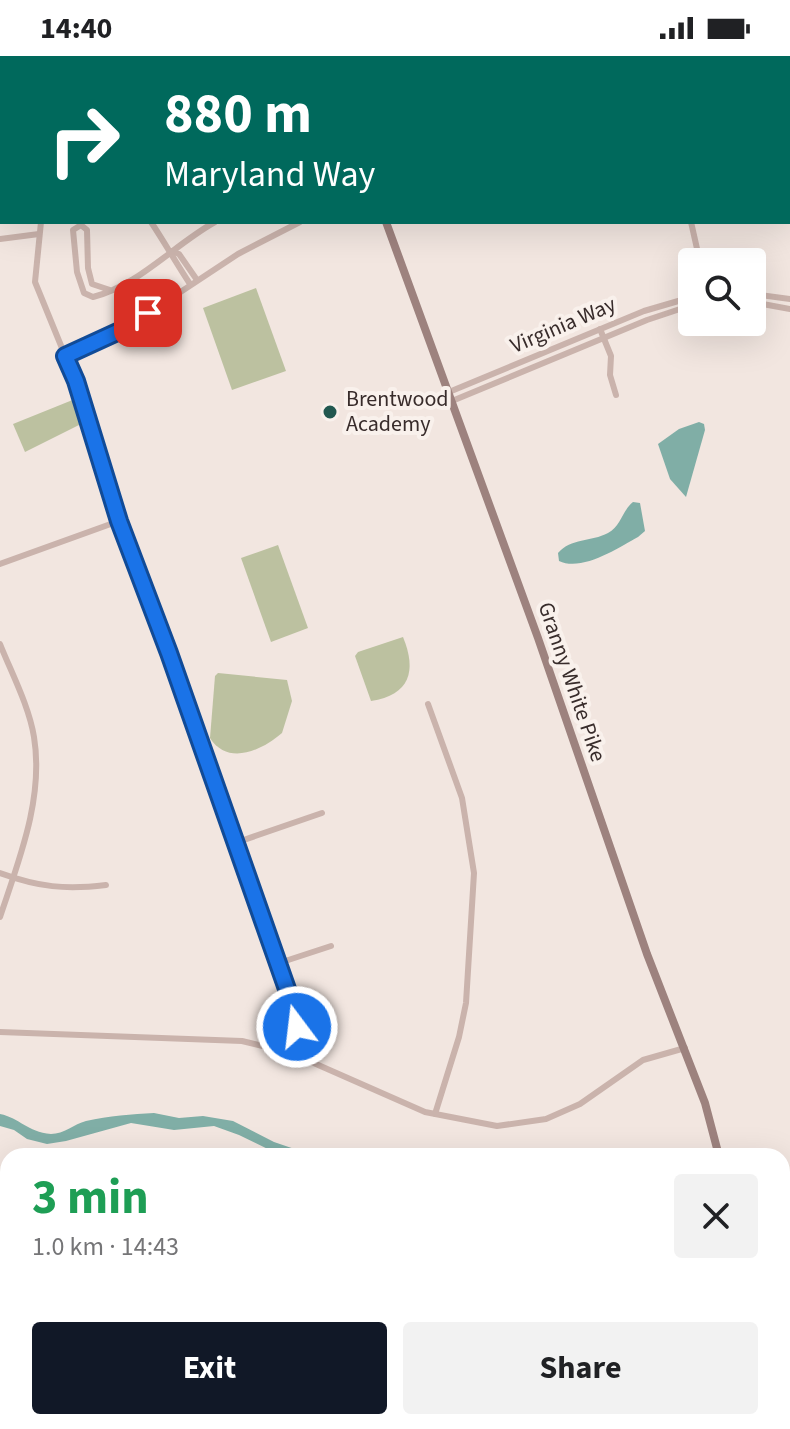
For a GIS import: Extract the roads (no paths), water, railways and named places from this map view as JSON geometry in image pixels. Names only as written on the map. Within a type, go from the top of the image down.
[{"type":"main road","name":"Granny White Pike","points":[[387,224],[647,954],[705,1103],[717,1148]]},
{"type":"street","points":[[41,224],[35,282],[76,381],[119,521],[169,653],[297,1027],[291,1053]]},
{"type":"street","points":[[152,224],[190,284]]},
{"type":"street","points":[[92,284],[88,268],[87,230],[81,225],[73,230],[79,279],[82,290],[90,297],[110,290],[212,224]]},
{"type":"street","points":[[65,356],[126,328],[238,254],[296,224]]},
{"type":"street","points":[[691,224],[697,248]]},
{"type":"street","points":[[0,239],[39,234]]},
{"type":"street","points":[[171,251],[179,254],[197,280]]},
{"type":"street","points":[[79,279],[110,290]]},
{"type":"street","points":[[766,296],[790,299]]},
{"type":"street","name":"Virginia Way","points":[[450,396],[600,329],[678,301]]},
{"type":"street","points":[[766,305],[790,309]]},
{"type":"street","name":"Virginia Way","points":[[450,396],[678,309]]},
{"type":"street","points":[[600,329],[611,356],[610,375],[616,395]]},
{"type":"street","points":[[0,564],[119,521]]},
{"type":"street","points":[[0,644],[34,734],[37,768],[31,812],[0,917]]},
{"type":"street","points":[[428,704],[462,798],[474,873],[466,1003],[459,1037],[435,1114]]},
{"type":"street","points":[[235,843],[322,813]]},
{"type":"street","points":[[0,873],[49,888],[106,885]]},
{"type":"street","points":[[276,964],[331,946]]},
{"type":"street","points":[[0,1031],[242,1041],[291,1053],[435,1114],[497,1126],[546,1119],[580,1104],[643,1060],[685,1048]]},
{"type":"water","points":[[699,422],[704,424],[705,430],[686,497],[670,479],[658,444],[679,429]]},
{"type":"water","points":[[633,502],[640,503],[645,531],[638,537],[589,561],[568,564],[559,561],[558,553],[563,548],[612,530]]},
{"type":"water","points":[[154,1113],[179,1118],[203,1116],[233,1121],[292,1148],[266,1148],[214,1126],[174,1130],[131,1123],[47,1144],[27,1139],[14,1130],[0,1126],[0,1114],[36,1131],[51,1134],[86,1121]]},
{"type":"place","name":"Brentwood Academy","points":[[330,412]]}]
